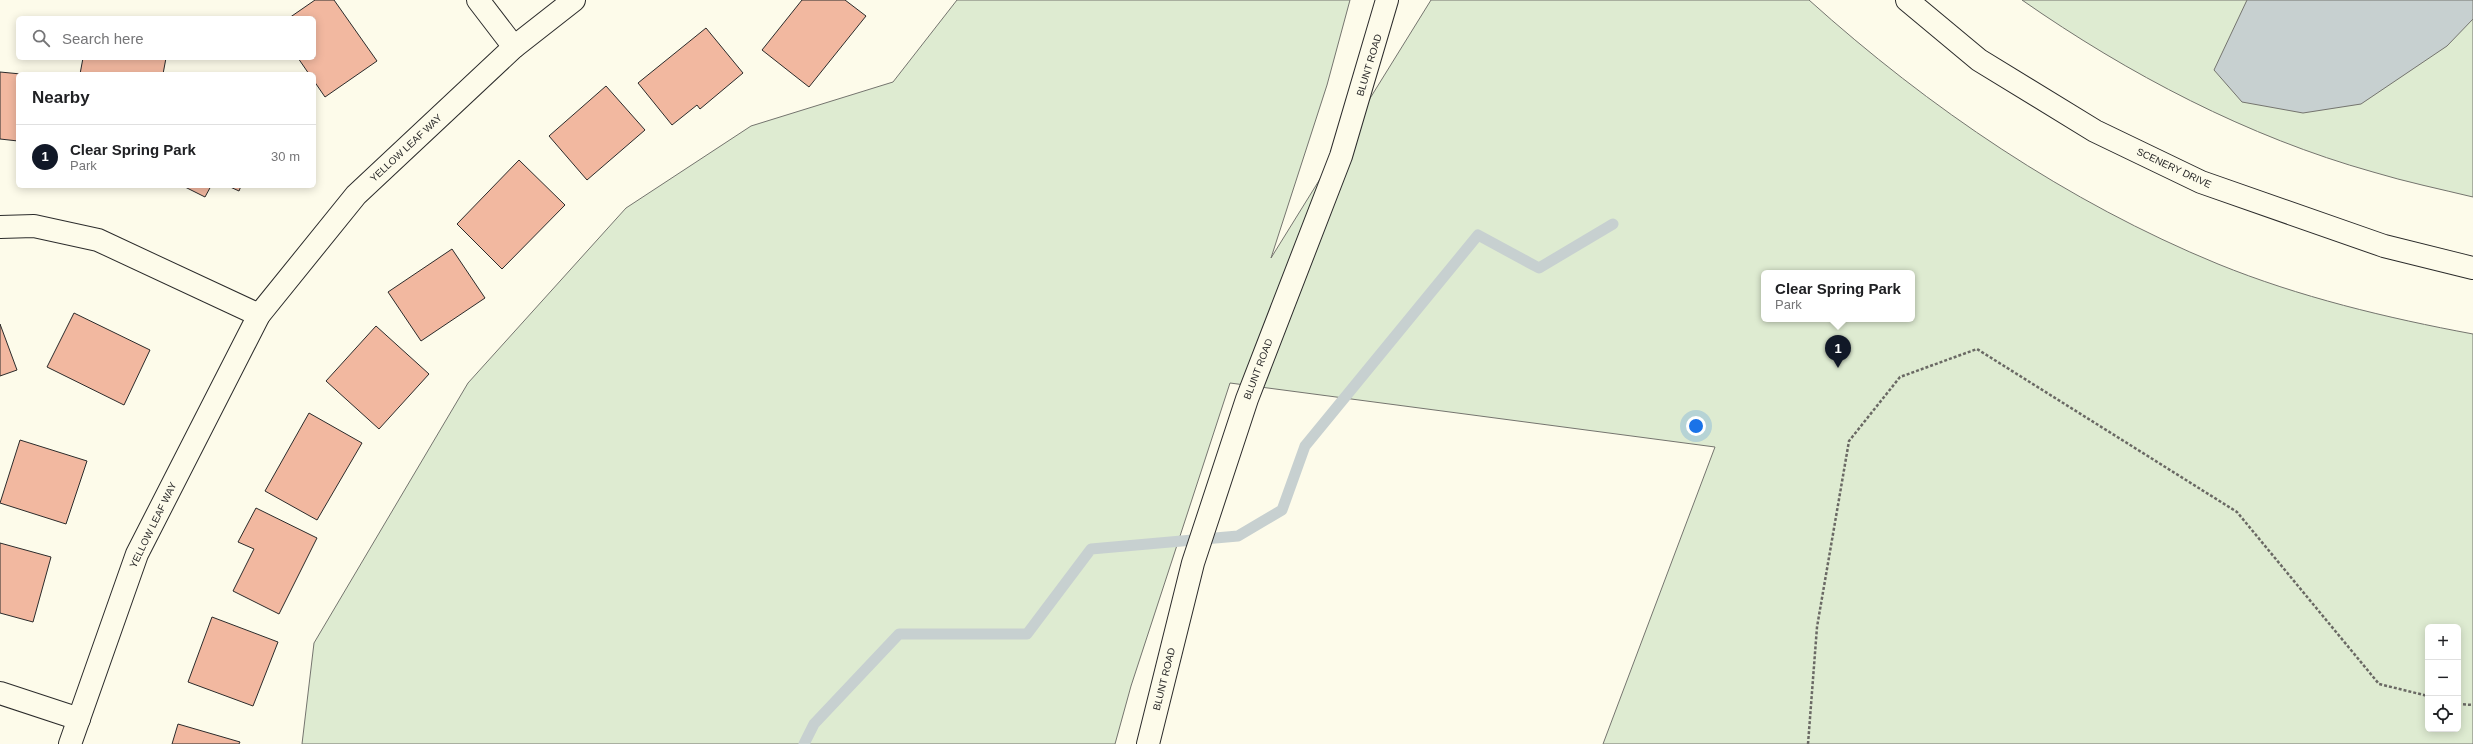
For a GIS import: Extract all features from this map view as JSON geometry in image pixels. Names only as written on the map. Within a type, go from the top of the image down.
[{"type":"street","points":[[478,0],[514,47]]},
{"type":"street","name":"YELLOW LEAF WAY","points":[[70,744],[137,554],[258,315],[356,195],[514,47],[574,0]]},
{"type":"street","name":"BLUNT ROAD","points":[[1148,744],[1193,563],[1247,399],[1340,156],[1387,0]]},
{"type":"street","name":"SCENERY DRIVE","points":[[1907,0],[1979,60],[1998,72],[2095,131],[2201,182],[2384,246],[2473,268]]},
{"type":"street","points":[[0,227],[34,226],[98,240],[258,315]]},
{"type":"street","points":[[0,693],[78,719]]},
{"type":"path","points":[[1808,744],[1817,627],[1849,441],[1900,377],[1977,349],[2236,512],[2380,684],[2425,695]]},
{"type":"path","points":[[2461,704],[2473,705]]},
{"type":"green space","points":[[957,0],[1350,0],[1327,85],[1271,258],[1431,0],[1809,0],[1855,40],[1951,115],[2054,182],[2107,212],[2218,264],[2280,287],[2376,314],[2473,334],[2473,744],[1603,744],[1715,447],[1230,383],[1131,686],[1115,744],[302,744],[314,643],[468,383],[626,208],[751,126],[893,82]]},
{"type":"green space","points":[[2022,0],[2473,0],[2473,197],[2398,179],[2326,158],[2235,122],[2190,101],[2147,78],[2062,27]]},
{"type":"shaded area","points":[[2247,0],[2473,0],[2473,19],[2447,46],[2361,104],[2303,113],[2242,102],[2214,70]]},
{"type":"building","points":[[315,0],[334,0],[377,61],[325,97],[316,84],[316,72],[308,72],[299,60],[316,60],[316,16],[292,16]]},
{"type":"building","points":[[802,0],[845,0],[866,16],[809,87],[762,50]]},
{"type":"building","points":[[706,28],[743,73],[700,109],[697,105],[672,125],[638,83]]},
{"type":"building","points":[[83,60],[166,60],[163,72],[80,72]]},
{"type":"building","points":[[0,72],[16,74],[16,141],[0,139]]},
{"type":"building","points":[[606,86],[645,130],[587,180],[549,136]]},
{"type":"building","points":[[519,160],[565,205],[502,269],[457,224]]},
{"type":"building","points":[[187,188],[210,188],[205,197]]},
{"type":"building","points":[[232,188],[240,188],[239,191]]},
{"type":"building","points":[[452,249],[485,298],[421,341],[388,292]]},
{"type":"building","points":[[74,313],[150,350],[124,405],[47,367]]},
{"type":"building","points":[[0,324],[17,370],[0,376]]},
{"type":"building","points":[[376,326],[429,374],[379,429],[326,381]]},
{"type":"building","points":[[309,413],[362,443],[317,520],[265,491]]},
{"type":"building","points":[[20,440],[87,461],[66,524],[0,503]]},
{"type":"building","points":[[256,508],[317,538],[279,614],[233,591],[254,549],[238,542]]},
{"type":"building","points":[[0,543],[51,557],[33,622],[0,613]]},
{"type":"building","points":[[212,617],[278,642],[253,706],[188,682]]},
{"type":"building","points":[[178,724],[240,742],[239,744],[172,744]]},
{"type":"waterway","points":[[804,744],[814,724],[899,634],[1027,634],[1091,549],[1238,536],[1282,510],[1305,446],[1478,235],[1539,268],[1613,224]]},
{"type":"place","name":"Clear Spring Park","points":[[1838,368]]}]
